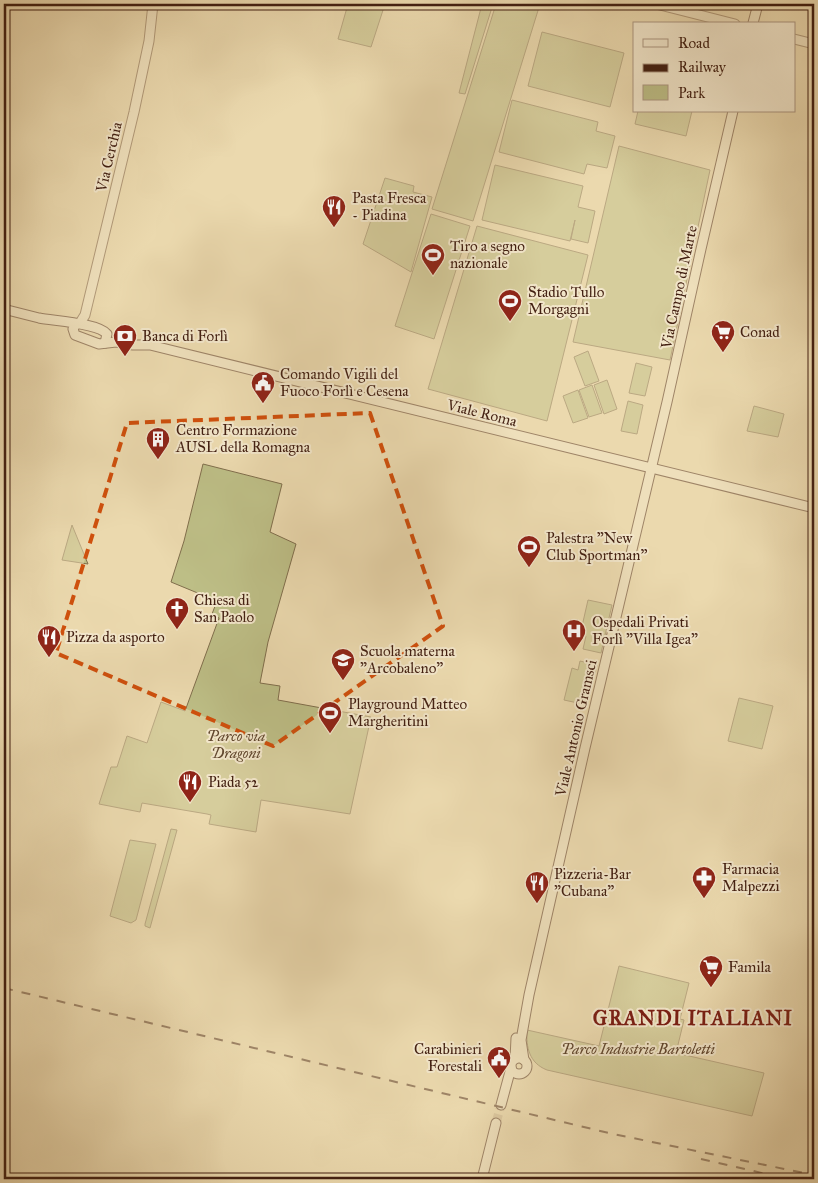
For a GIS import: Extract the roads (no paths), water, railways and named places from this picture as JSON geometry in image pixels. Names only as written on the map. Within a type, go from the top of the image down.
[{"type":"main road","name":"Via Cerchia","points":[[80,324],[134,112],[149,41],[153,4]]},
{"type":"main road","points":[[656,4],[727,22]]},
{"type":"main road","points":[[754,22],[758,4]]},
{"type":"main road","points":[[796,40],[814,44]]},
{"type":"main road","name":"Via Campo di Marte","points":[[651,468],[733,112]]},
{"type":"main road","points":[[4,309],[40,318],[80,324],[100,329],[106,339],[99,344],[77,336],[80,324]]},
{"type":"main road","name":"Viale Roma","points":[[106,339],[150,345],[814,508]]},
{"type":"main road","name":"Viale Antonio Gramsci","points":[[520,1059],[516,1039],[521,1016],[529,995],[651,468]]},
{"type":"main road","points":[[501,1105],[506,1087],[514,1071],[512,1063],[520,1059],[527,1066],[526,1071],[521,1074],[514,1071]]},
{"type":"main road","points":[[482,1179],[496,1123],[494,1150],[487,1179]]},
{"type":"tunnel","points":[[496,1123],[501,1105]]},
{"type":"railway","points":[[4,988],[613,1134],[814,1175]]},
{"type":"railway","points":[[701,1159],[788,1179]]},
{"type":"place","name":"Pasta Fresca - Piadina","points":[[334,228]]},
{"type":"place","name":"Tiro a segno nazionale","points":[[433,276]]},
{"type":"place","name":"Stadio Tullo Morgagni","points":[[510,322]]},
{"type":"place","name":"Conad","points":[[723,353]]},
{"type":"place","name":"Banca di Forlì","points":[[125,357]]},
{"type":"place","name":"Comando Vigili del Fuoco Forlì e Cesena","points":[[263,404]]},
{"type":"place","name":"Centro Formazione AUSL della Romagna","points":[[158,460]]},
{"type":"place","name":"Palestra \"New Club Sportman\"","points":[[529,568]]},
{"type":"place","name":"Chiesa di San Paolo","points":[[177,630]]},
{"type":"place","name":"Ospedali Privati Forlì \"Villa Igea\"","points":[[574,652]]},
{"type":"place","name":"Pizza da asporto","points":[[49,658]]},
{"type":"place","name":"Scuola materna \"Arcobaleno\"","points":[[343,681]]},
{"type":"place","name":"Playground Matteo Margheritini","points":[[330,734]]},
{"type":"place","name":"Piada 52","points":[[190,803]]},
{"type":"place","name":"Farmacia Malpezzi","points":[[704,899]]},
{"type":"place","name":"Pizzeria-Bar \"Cubana\"","points":[[537,904]]},
{"type":"place","name":"Famila","points":[[711,988]]},
{"type":"place","name":"Carabinieri Forestali","points":[[499,1079]]},
{"type":"district","name":"GRANDI ITALIANI","points":[[693,1018]]},
{"type":"park label","name":"Parco via Dragoni","points":[[236,744]]},
{"type":"park label","name":"Parco Industrie Bartoletti","points":[[638,1049]]}]
